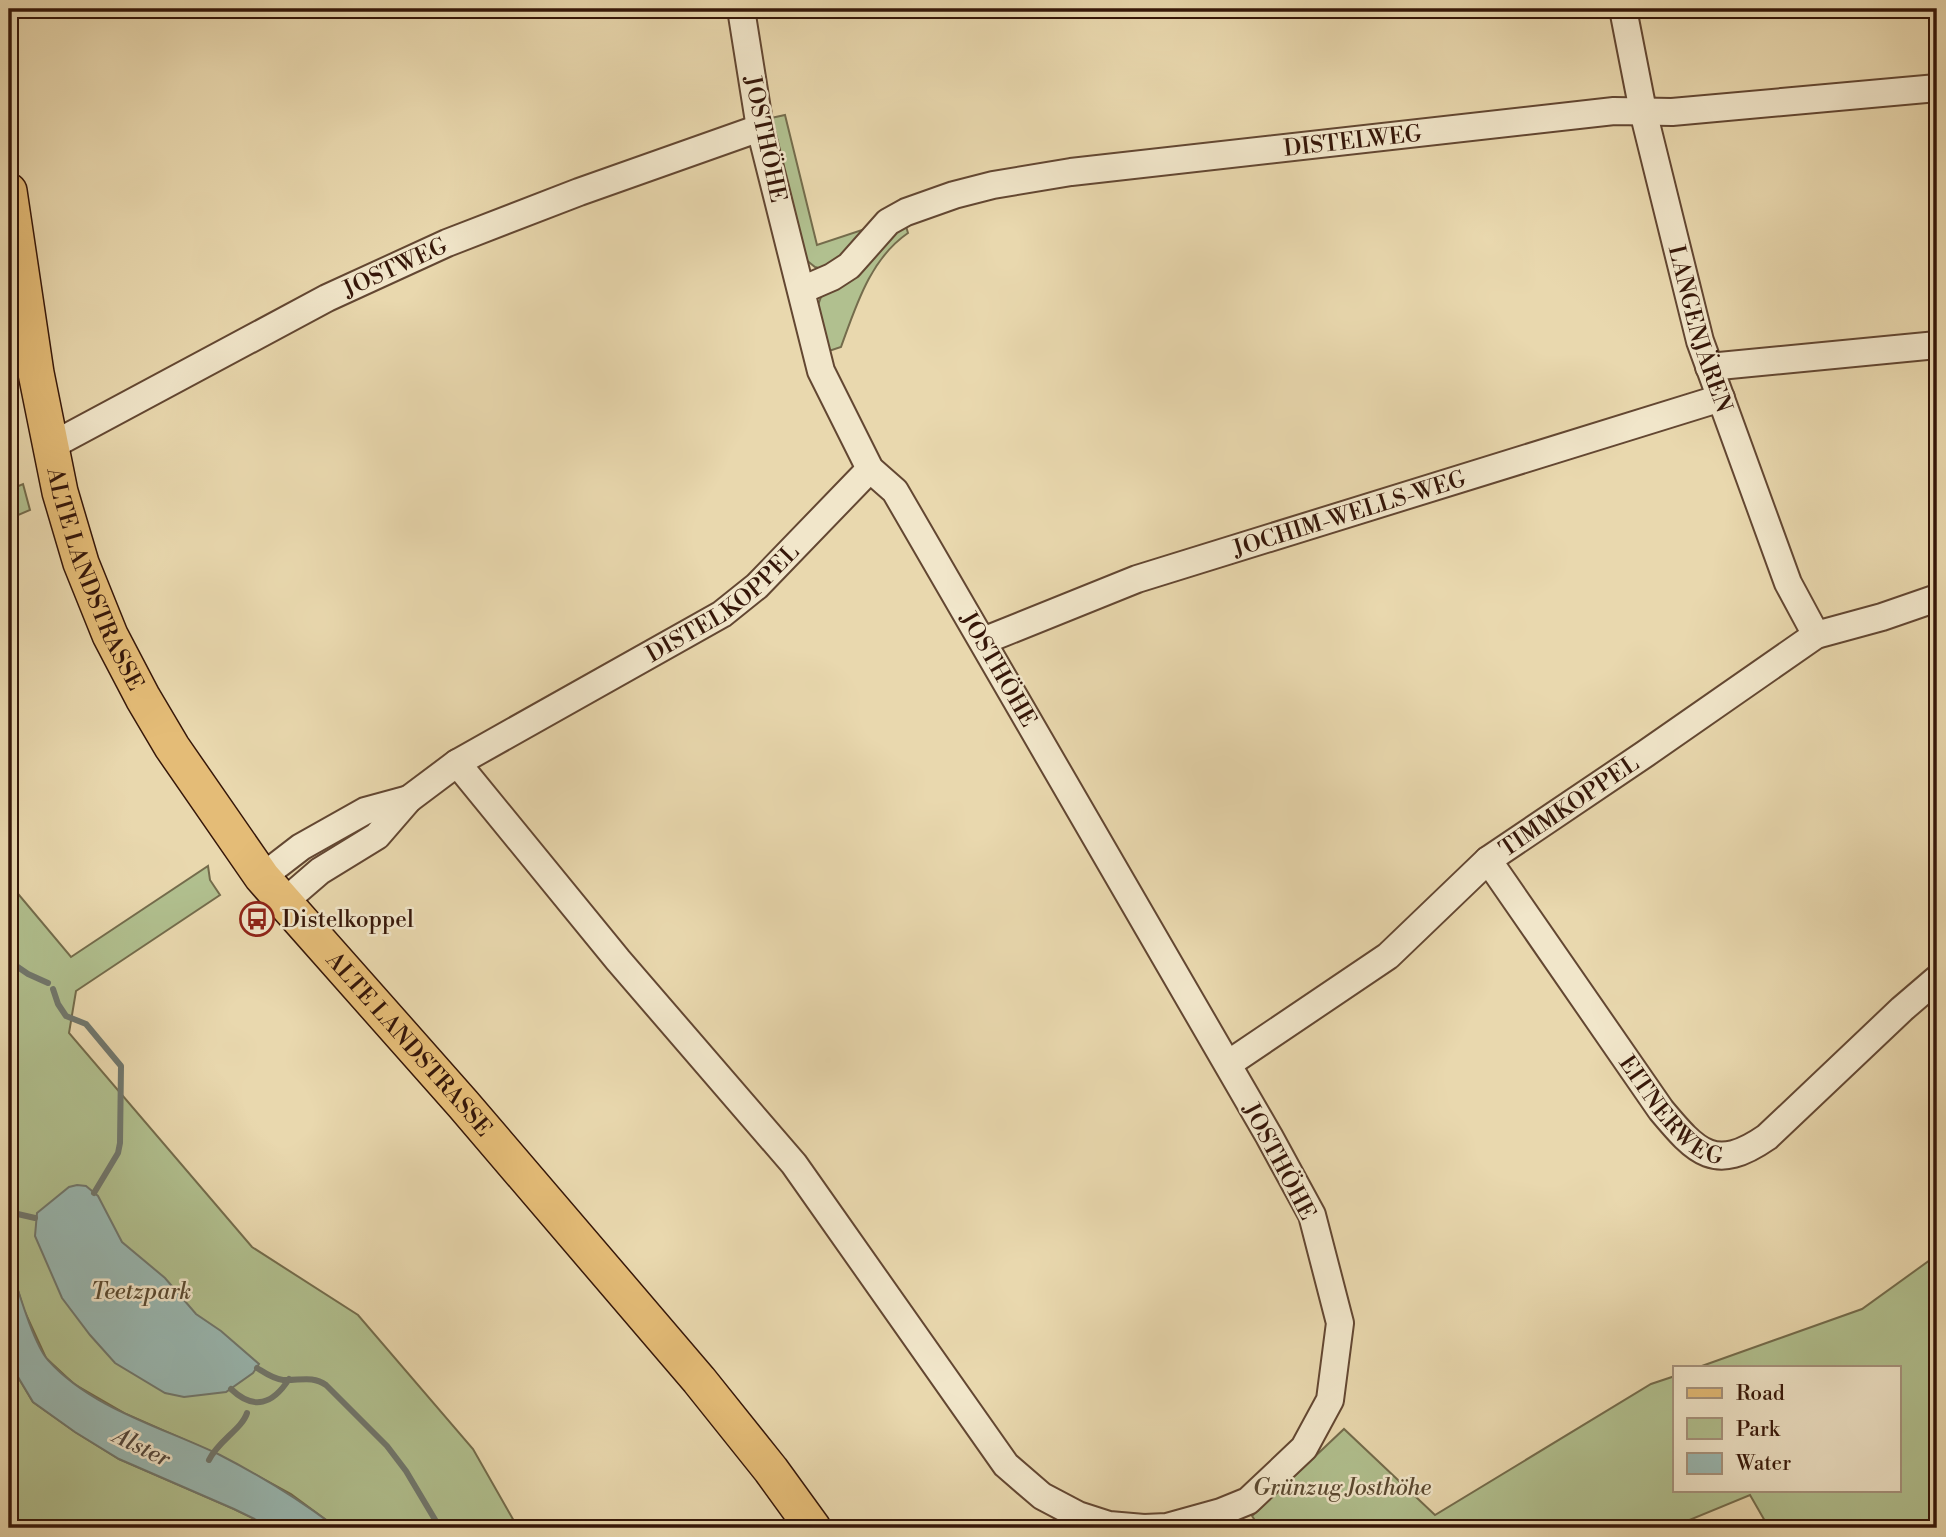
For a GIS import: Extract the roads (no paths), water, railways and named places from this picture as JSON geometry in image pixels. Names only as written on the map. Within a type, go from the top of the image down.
[{"type":"main road","name":"ALTE LANDSTRASSE","points":[[9,191],[36,373],[60,492],[82,563],[110,635],[172,747],[273,889],[472,1115],[690,1370],[771,1470],[813,1528]]},
{"type":"street","name":"JOSTHÖHE","points":[[457,763],[618,960],[794,1164],[1006,1465],[1042,1496],[1078,1515],[1109,1525],[1167,1527],[1222,1512],[1248,1501],[1304,1448],[1330,1400],[1340,1323],[1312,1214],[1228,1064],[895,491],[870,469],[821,371],[760,128],[741,9]]},
{"type":"street","name":"LANGENJÄREN","points":[[1623,9],[1643,111],[1700,341],[1788,583],[1816,635]]},
{"type":"street","name":"DISTELWEG","points":[[802,290],[849,266],[888,222],[897,217],[954,195],[993,185],[1071,172],[1614,111],[1672,112],[1937,88]]},
{"type":"street","name":"JOSTWEG","points":[[49,447],[335,294],[447,243],[579,192],[760,128]]},
{"type":"street","points":[[1709,367],[1937,345]]},
{"type":"street","name":"JOCHIM-WELLS-WEG","points":[[983,640],[1137,579],[1721,398]]},
{"type":"street","name":"DISTELKOPPEL","points":[[273,889],[301,847],[365,811],[409,799],[457,763],[722,614],[757,586],[870,469]]},
{"type":"street","name":"TIMMKOPPEL","points":[[1228,1064],[1388,956],[1488,860],[1816,635],[1937,598]]},
{"type":"street","name":"EITNERWEG","points":[[1488,860],[1661,1110],[1685,1139],[1705,1153],[1726,1157],[1747,1151],[1767,1138],[1937,979]]},
{"type":"water","points":[[86,1186],[98,1196],[122,1242],[165,1278],[196,1314],[221,1331],[259,1364],[253,1373],[226,1392],[184,1397],[165,1393],[115,1363],[62,1298],[35,1236],[37,1213],[69,1187]]},
{"type":"water","name":"Alster","points":[[9,1262],[42,1352],[66,1377],[106,1404],[250,1471],[337,1528],[273,1528],[119,1459],[33,1402],[9,1362]]},
{"type":"waterway","points":[[9,961],[48,983]]},
{"type":"waterway","points":[[53,989],[66,1016],[86,1024],[121,1066],[118,1153],[94,1193]]},
{"type":"waterway","points":[[9,1212],[35,1218]]},
{"type":"waterway","points":[[257,1368],[279,1379],[310,1379],[326,1385],[387,1446],[406,1471],[440,1528]]},
{"type":"waterway","points":[[231,1389],[248,1400],[263,1402],[283,1388],[289,1379]]},
{"type":"waterway","points":[[209,1460],[247,1413]]},
{"type":"place","name":"Distelkoppel","points":[[257,919]]},
{"type":"park label","name":"Teetzpark","points":[[141,1291]]},
{"type":"park label","name":"Grünzug Josthöhe","points":[[1342,1487]]}]
